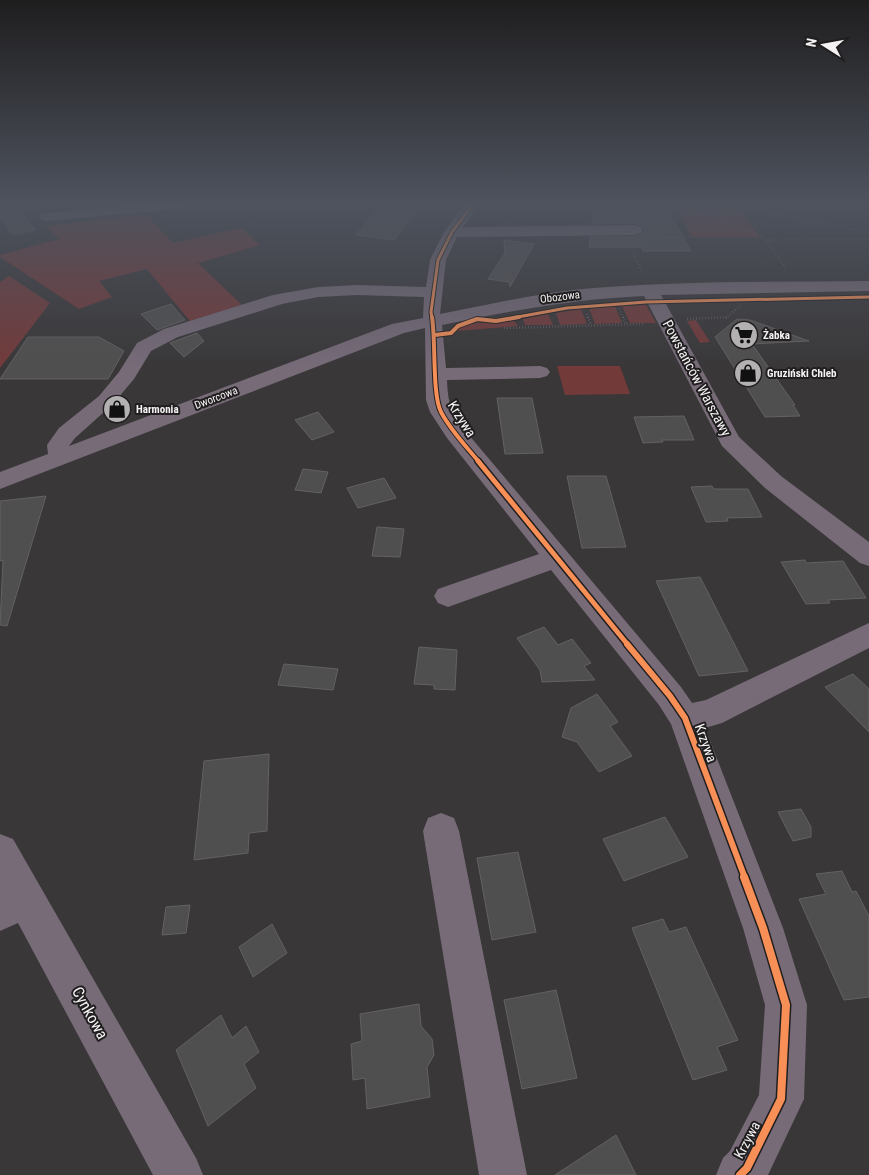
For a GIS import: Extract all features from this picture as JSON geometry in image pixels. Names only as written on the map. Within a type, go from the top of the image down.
[{"type":"street","name":"Krzywa","points":[[439,259],[431,312],[434,321],[437,400],[441,412],[455,433],[555,558],[670,696],[685,718],[763,928],[786,1005],[781,1099],[746,1172]]},
{"type":"street","name":"Obozowa","points":[[434,321],[558,297],[647,284],[869,286]]},
{"type":"street","name":"Powstańców Warszawy","points":[[647,284],[730,441],[773,482],[869,556]]},
{"type":"street","points":[[60,458],[58,445],[67,434],[106,400],[127,375],[144,347],[171,334],[279,299],[318,292],[357,290],[434,292]]},
{"type":"street","name":"Dworcowa","points":[[0,481],[399,328],[434,321]]},
{"type":"street","points":[[437,374],[540,372]]},
{"type":"street","points":[[448,596],[555,558]]},
{"type":"street","points":[[685,718],[711,713],[869,635]]},
{"type":"street","points":[[440,831],[503,1175]]},
{"type":"street","name":"Cynkowa","points":[[0,852],[12,904],[179,1175]]},
{"type":"path","points":[[637,259],[647,284]]},
{"type":"path","points":[[779,259],[786,269]]},
{"type":"path","points":[[617,304],[626,324]]},
{"type":"path","points":[[679,319],[726,318],[740,306]]},
{"type":"path","points":[[584,307],[591,325]]},
{"type":"path","points":[[500,328],[651,324]]},
{"type":"shaded area","points":[[3,259],[212,259],[198,263],[242,305],[190,321],[147,269],[99,281],[112,297],[79,309]]},
{"type":"shaded area","points":[[9,276],[50,303],[0,368],[0,282]]},
{"type":"shaded area","points":[[646,305],[656,323],[630,323],[622,306]]},
{"type":"shaded area","points":[[615,306],[622,323],[595,324],[589,308]]},
{"type":"shaded area","points":[[581,309],[587,324],[560,325],[556,313]]},
{"type":"shaded area","points":[[548,314],[553,325],[525,325],[523,319]]},
{"type":"shaded area","points":[[696,320],[710,342],[700,343],[687,321]]},
{"type":"shaded area","points":[[514,321],[518,326],[455,331],[469,324]]},
{"type":"shaded area","points":[[557,366],[620,366],[630,394],[565,395]]},
{"type":"building","points":[[501,259],[526,259],[510,287],[509,282],[488,279]]},
{"type":"building","points":[[171,304],[185,320],[157,330],[141,314]]},
{"type":"building","points":[[737,319],[750,320],[809,341],[752,344],[795,405],[793,405],[800,416],[765,417],[715,337]]},
{"type":"building","points":[[197,333],[204,341],[184,357],[170,343]]},
{"type":"building","points":[[28,337],[99,337],[124,351],[108,379],[0,379]]},
{"type":"building","points":[[497,398],[532,398],[543,453],[505,454]]},
{"type":"building","points":[[318,412],[334,432],[312,440],[295,420]]},
{"type":"building","points":[[684,416],[694,440],[662,440],[663,442],[643,443],[634,417]]},
{"type":"building","points":[[303,469],[328,472],[321,493],[295,490]]},
{"type":"building","points":[[567,476],[606,476],[626,547],[582,548]]},
{"type":"building","points":[[384,478],[396,498],[358,508],[347,488]]},
{"type":"building","points":[[712,486],[714,489],[748,489],[762,517],[727,518],[728,521],[706,522],[691,487]]},
{"type":"building","points":[[46,496],[7,626],[0,625],[3,560],[0,561],[0,501]]},
{"type":"building","points":[[377,527],[404,529],[400,557],[372,556]]},
{"type":"building","points":[[805,560],[806,563],[843,561],[866,598],[828,600],[830,603],[806,604],[781,562]]},
{"type":"building","points":[[700,577],[748,671],[699,676],[656,581]]},
{"type":"building","points":[[544,627],[558,645],[572,639],[591,663],[584,666],[595,680],[542,682],[540,670],[517,638]]},
{"type":"building","points":[[419,647],[457,650],[455,690],[434,689],[434,685],[414,684]]},
{"type":"building","points":[[284,664],[338,669],[333,690],[278,685]]},
{"type":"building","points":[[853,674],[869,689],[869,732],[825,687]]},
{"type":"building","points":[[597,694],[618,722],[610,726],[632,756],[599,772],[577,742],[562,737],[571,708]]},
{"type":"building","points":[[269,754],[267,831],[249,833],[248,853],[194,860],[204,761]]},
{"type":"building","points":[[801,809],[811,827],[811,837],[793,841],[778,812]]},
{"type":"building","points":[[665,817],[688,857],[624,881],[603,839]]},
{"type":"building","points":[[518,852],[536,932],[492,940],[477,858]]},
{"type":"building","points":[[842,871],[852,892],[856,891],[869,916],[869,997],[844,1000],[799,899],[826,894],[816,874]]},
{"type":"building","points":[[190,905],[186,933],[162,935],[166,907]]},
{"type":"building","points":[[663,919],[669,932],[686,927],[738,1040],[717,1047],[727,1070],[693,1080],[632,928]]},
{"type":"building","points":[[272,924],[287,953],[253,977],[239,947]]},
{"type":"building","points":[[556,990],[577,1078],[522,1089],[504,1000]]},
{"type":"building","points":[[419,1004],[421,1026],[432,1039],[434,1055],[427,1067],[430,1097],[367,1109],[365,1078],[353,1080],[351,1044],[362,1041],[360,1014]]},
{"type":"building","points":[[221,1015],[232,1038],[246,1026],[259,1052],[244,1064],[256,1088],[208,1126],[176,1050]]},
{"type":"building","points":[[616,1135],[636,1175],[555,1175]]},
{"type":"cycle path","points":[[439,259],[431,312],[435,335],[437,400],[441,412],[455,433],[670,696],[685,718],[763,928],[786,1005],[781,1099],[747,1168],[740,1175]]},
{"type":"cycle path","points":[[435,335],[451,333],[458,326],[477,319],[496,321],[567,308],[646,302],[869,297]]},
{"type":"place","name":"Żabka","points":[[744,335]]},
{"type":"place","name":"Gruziński Chleb","points":[[748,373]]},
{"type":"place","name":"Harmonia","points":[[117,409]]}]
